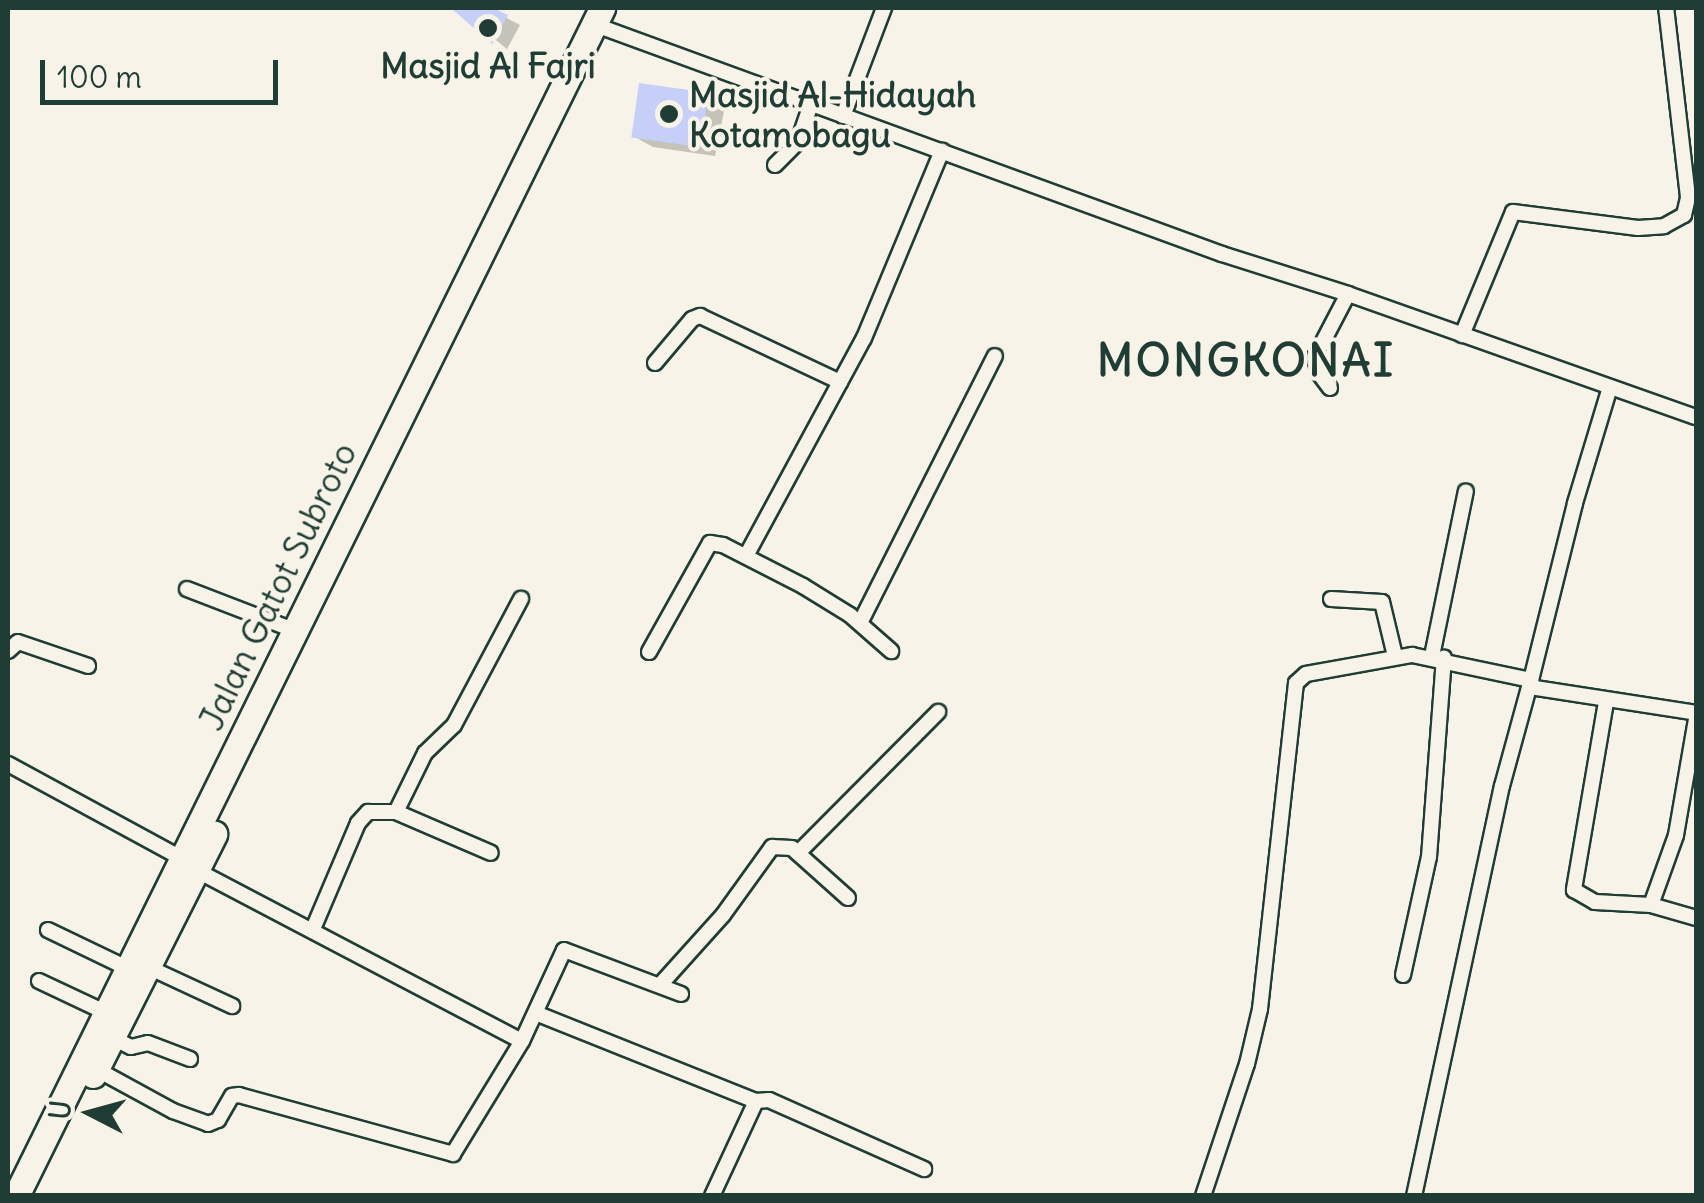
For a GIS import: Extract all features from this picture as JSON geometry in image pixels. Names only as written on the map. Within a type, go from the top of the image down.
[{"type":"highway","name":"Jalan Gatot Subroto","points":[[30,1186],[113,1038],[137,967],[293,630],[605,17]]},
{"type":"highway","name":"Jalan Gatot Subroto","points":[[186,864],[605,17]]},
{"type":"highway","name":"Jalan Gatot Subroto","points":[[30,1186],[104,1012],[137,967]]},
{"type":"street","points":[[843,116],[884,8]]},
{"type":"street","points":[[1462,335],[1513,212],[1638,228],[1664,226],[1684,215],[1688,196],[1666,8]]},
{"type":"street","points":[[605,17],[843,116],[1222,254],[1348,294],[1696,418]]},
{"type":"street","points":[[775,165],[798,142],[812,104]]},
{"type":"street","points":[[746,556],[885,291],[942,151]]},
{"type":"street","points":[[1330,388],[1318,372],[1315,357],[1348,294]]},
{"type":"street","points":[[655,363],[692,319],[700,316],[840,382]]},
{"type":"street","points":[[860,623],[995,356]]},
{"type":"street","points":[[1414,1196],[1502,786],[1575,502],[1610,387]]},
{"type":"street","points":[[1403,975],[1429,856],[1438,657],[1466,491]]},
{"type":"street","points":[[650,652],[710,543],[746,556],[860,623],[891,651]]},
{"type":"street","points":[[187,589],[293,630]]},
{"type":"street","points":[[1331,599],[1382,602],[1395,656]]},
{"type":"street","points":[[396,812],[425,753],[454,724],[521,600]]},
{"type":"street","points":[[8,651],[18,642],[88,666]]},
{"type":"street","points":[[1202,1196],[1247,1064],[1260,1009],[1296,684],[1306,674],[1381,663],[1395,656],[1438,657],[1606,702],[1696,716],[1676,835],[1651,905]]},
{"type":"street","points":[[1606,702],[1574,890],[1594,902],[1651,905],[1696,918]]},
{"type":"street","points":[[798,853],[938,712]]},
{"type":"street","points":[[8,764],[186,864],[522,1041]]},
{"type":"street","points":[[314,929],[361,818],[378,809],[396,812],[491,852]]},
{"type":"street","points":[[660,985],[723,914],[772,846],[782,844],[798,853],[848,898]]},
{"type":"street","points":[[48,930],[232,1006]]},
{"type":"street","points":[[96,1069],[173,1112],[208,1124],[218,1120],[228,1100],[239,1095],[453,1154],[538,1014],[564,950],[681,994]]},
{"type":"street","points":[[38,981],[104,1012]]},
{"type":"street","points":[[538,1014],[756,1101],[781,1105],[924,1169]]},
{"type":"street","points":[[113,1038],[131,1047],[148,1043],[190,1059]]},
{"type":"street","points":[[712,1196],[756,1101]]},
{"type":"building","name":"Masjid Al Fajri","points":[[451,8],[493,8],[508,15],[492,44]]},
{"type":"building","name":"Masjid Al-Hidayah Kotamobagu","points":[[639,83],[708,93],[701,147],[631,137]]},
{"type":"place","name":"Masjid Al Fajri","points":[[488,28]]},
{"type":"place","name":"Masjid Al-Hidayah Kotamobagu","points":[[669,114]]},
{"type":"district","name":"MONGKONAI","points":[[1246,361]]}]
